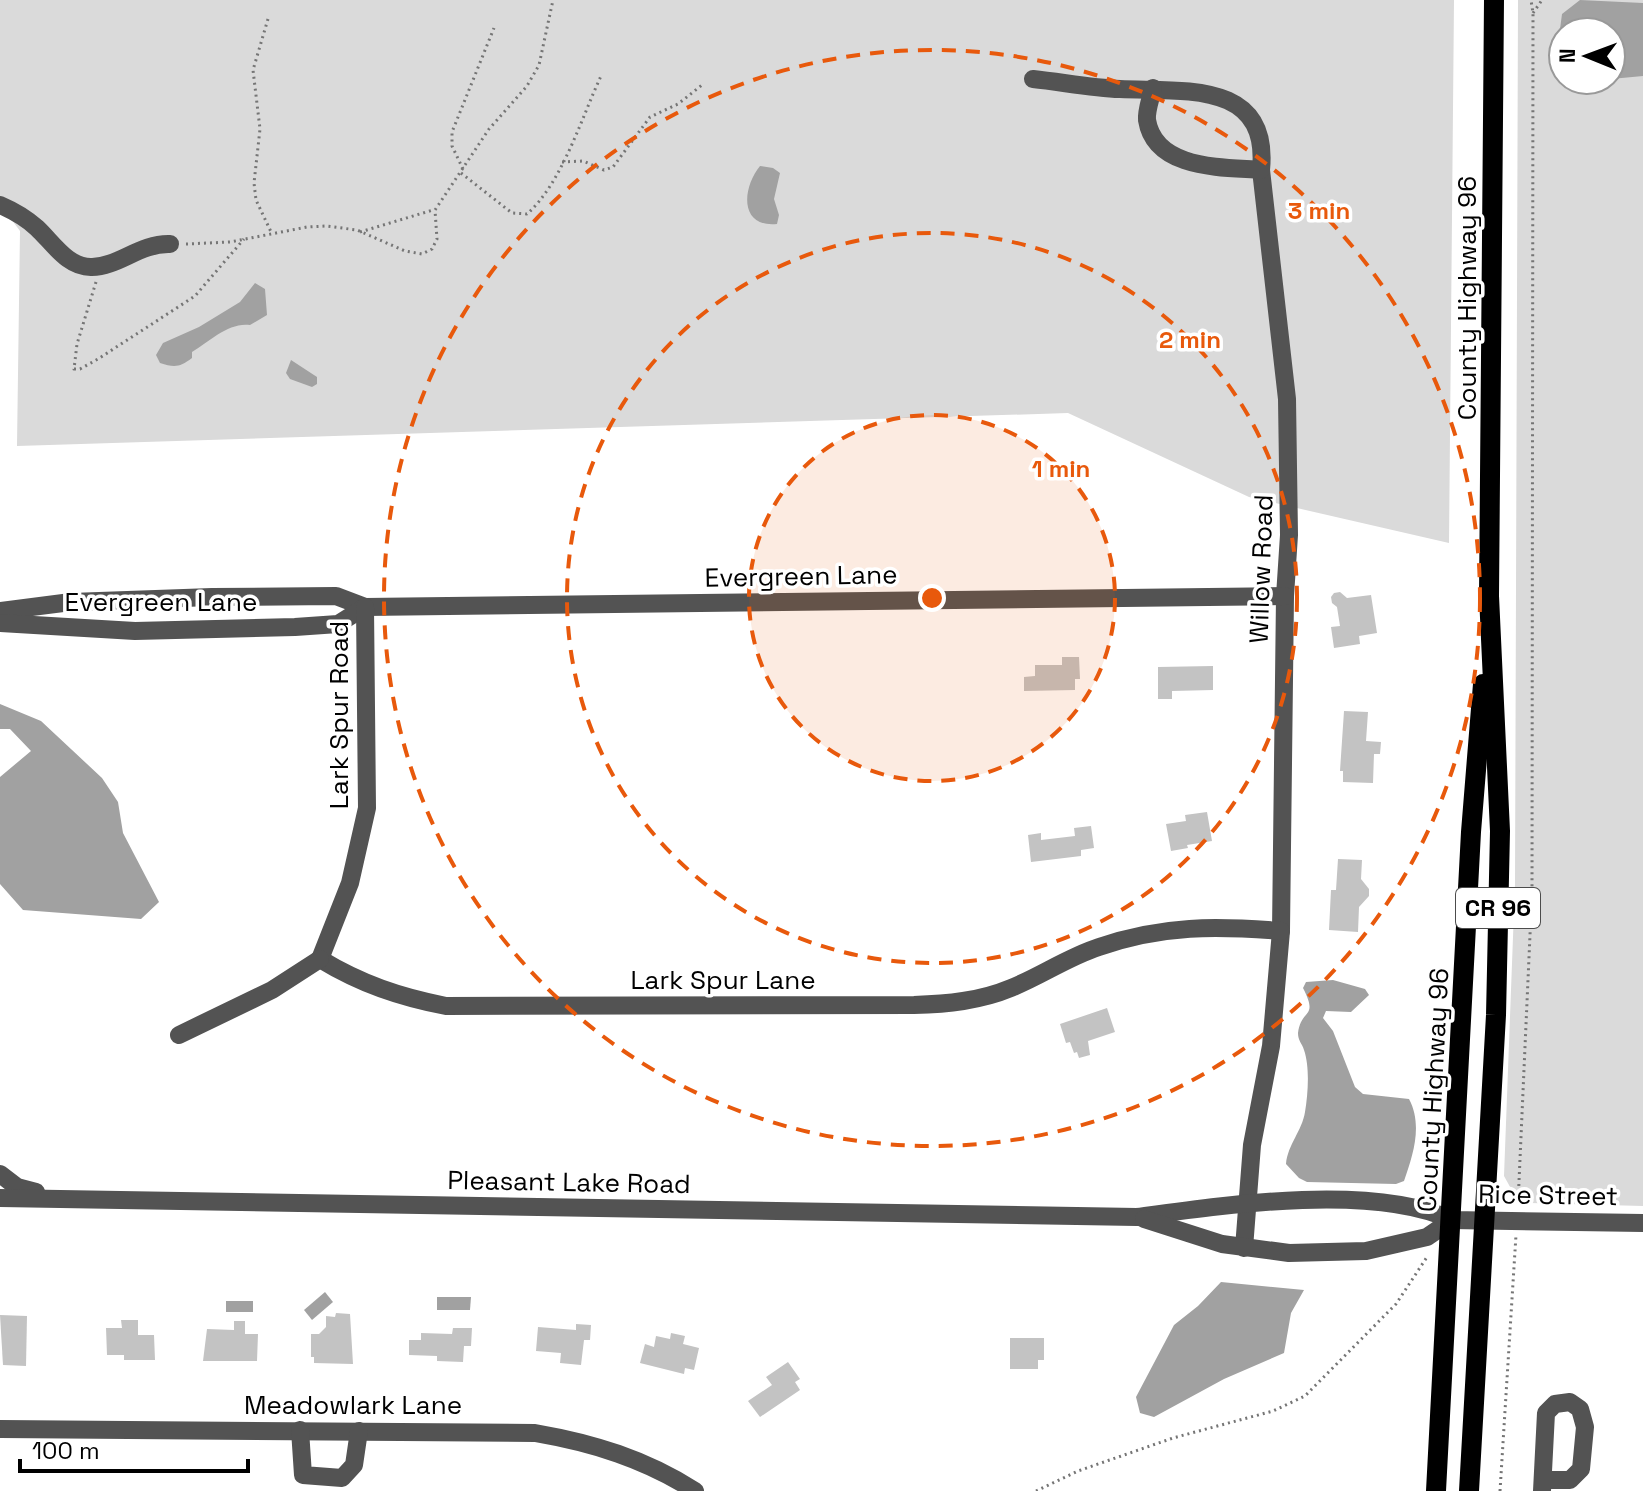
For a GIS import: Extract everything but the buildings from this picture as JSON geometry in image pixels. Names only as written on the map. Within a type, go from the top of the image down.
[{"type":"main road","name":"County Highway 96","points":[[1469,1491],[1496,1015],[1500,831],[1489,596],[1494,0]]},
{"type":"main road","name":"County Highway 96","points":[[1436,1491],[1471,832],[1489,596]]},
{"type":"street","name":"Willow Road","points":[[1033,79],[1224,97],[1247,113],[1261,144],[1261,170],[1287,399],[1289,535],[1285,596],[1281,931],[1271,1046],[1252,1145],[1244,1248]]},
{"type":"street","points":[[1153,88],[1146,118],[1155,140],[1171,156],[1190,162],[1261,170]]},
{"type":"street","points":[[0,205],[22,216],[67,258],[86,267],[101,266],[139,250],[170,244]]},
{"type":"street","name":"Evergreen Lane","points":[[0,611],[71,602],[212,597],[336,596],[365,607],[1285,596]]},
{"type":"street","name":"Evergreen Lane","points":[[0,623],[135,631],[295,627],[338,624],[365,607]]},
{"type":"street","name":"Lark Spur Road","points":[[320,959],[350,883],[367,808],[365,607]]},
{"type":"street","name":"Lark Spur Lane","points":[[320,959],[378,989],[446,1006],[914,1005],[958,1002],[1010,989],[1096,948],[1142,934],[1200,926],[1281,931]]},
{"type":"street","points":[[179,1035],[272,990],[320,959]]},
{"type":"street","points":[[0,1174],[17,1187],[61,1200]]},
{"type":"street","name":"Pleasant Lake Road","points":[[0,1198],[1137,1217],[1249,1202],[1367,1202],[1429,1210],[1452,1220]]},
{"type":"street","name":"Pleasant Lake Road","points":[[1137,1217],[1244,1248],[1289,1253],[1366,1251],[1427,1237],[1452,1220]]},
{"type":"street","name":"Rice Street","points":[[1452,1220],[1643,1223]]},
{"type":"street","name":"Meadowlark Lane","points":[[0,1429],[535,1433],[611,1450],[672,1485],[695,1491]]},
{"type":"street","points":[[300,1430],[303,1475],[342,1478],[354,1465],[359,1431]]},
{"type":"path","points":[[170,244],[244,239],[326,226],[360,232],[405,251],[422,254],[432,249],[437,239],[435,210],[489,129],[527,86],[539,65],[553,0]]},
{"type":"path","points":[[1500,1491],[1517,1221],[1532,890],[1531,0]]},
{"type":"path","points":[[1533,13],[1542,0]]},
{"type":"path","points":[[268,19],[253,70],[260,129],[254,183],[256,200],[272,234]]},
{"type":"path","points":[[494,28],[452,132],[452,146],[462,171],[512,213],[520,216],[527,214],[535,206],[562,162],[601,76]]},
{"type":"path","points":[[562,162],[583,161],[604,170],[613,167],[650,117],[678,104],[702,85]]},
{"type":"path","points":[[360,232],[435,210]]},
{"type":"path","points":[[101,266],[77,344],[74,369],[80,369],[195,296],[244,239]]},
{"type":"path","points":[[1036,1491],[1078,1471],[1173,1438],[1273,1411],[1305,1396],[1396,1304],[1427,1257]]},
{"type":"shaded area","points":[[0,0],[1454,0],[1449,543],[1249,497],[1068,413],[17,446],[20,231],[0,204]]},
{"type":"shaded area","points":[[1518,0],[1643,0],[1643,1206],[1530,1203],[1514,1194],[1504,1176],[1515,884]]},
{"type":"shaded area","points":[[1580,0],[1643,3],[1643,76],[1627,78],[1627,16],[1562,14]]},
{"type":"shaded area","points":[[760,166],[773,168],[780,173],[774,199],[779,215],[777,224],[765,224],[750,213],[747,195]]},
{"type":"shaded area","points":[[255,283],[265,289],[267,315],[250,325],[235,326],[220,333],[192,352],[192,358],[181,365],[160,363],[156,355],[163,343],[199,327],[240,302]]},
{"type":"shaded area","points":[[291,360],[317,377],[317,384],[312,387],[290,379],[286,373]]},
{"type":"shaded area","points":[[0,704],[41,721],[102,778],[118,802],[123,833],[159,902],[141,919],[23,910],[0,884],[0,777],[31,751],[10,729],[0,729]]},
{"type":"shaded area","points":[[1333,980],[1365,989],[1369,995],[1351,1012],[1326,1011],[1323,1018],[1333,1031],[1355,1087],[1363,1094],[1409,1099],[1413,1109],[1416,1130],[1413,1150],[1404,1181],[1396,1184],[1307,1182],[1286,1164],[1303,1119],[1307,1097],[1307,1064],[1298,1033],[1309,1009],[1303,988],[1306,982]]},
{"type":"shaded area","points":[[1221,1282],[1304,1290],[1291,1313],[1284,1353],[1224,1379],[1154,1417],[1140,1413],[1136,1397],[1174,1325]]},
{"type":"shaded area","points":[[325,1292],[333,1302],[312,1320],[304,1310]]},
{"type":"shaded area","points":[[437,1297],[471,1297],[470,1310],[437,1310]]},
{"type":"shaded area","points":[[226,1301],[253,1301],[253,1312],[226,1312]]}]
